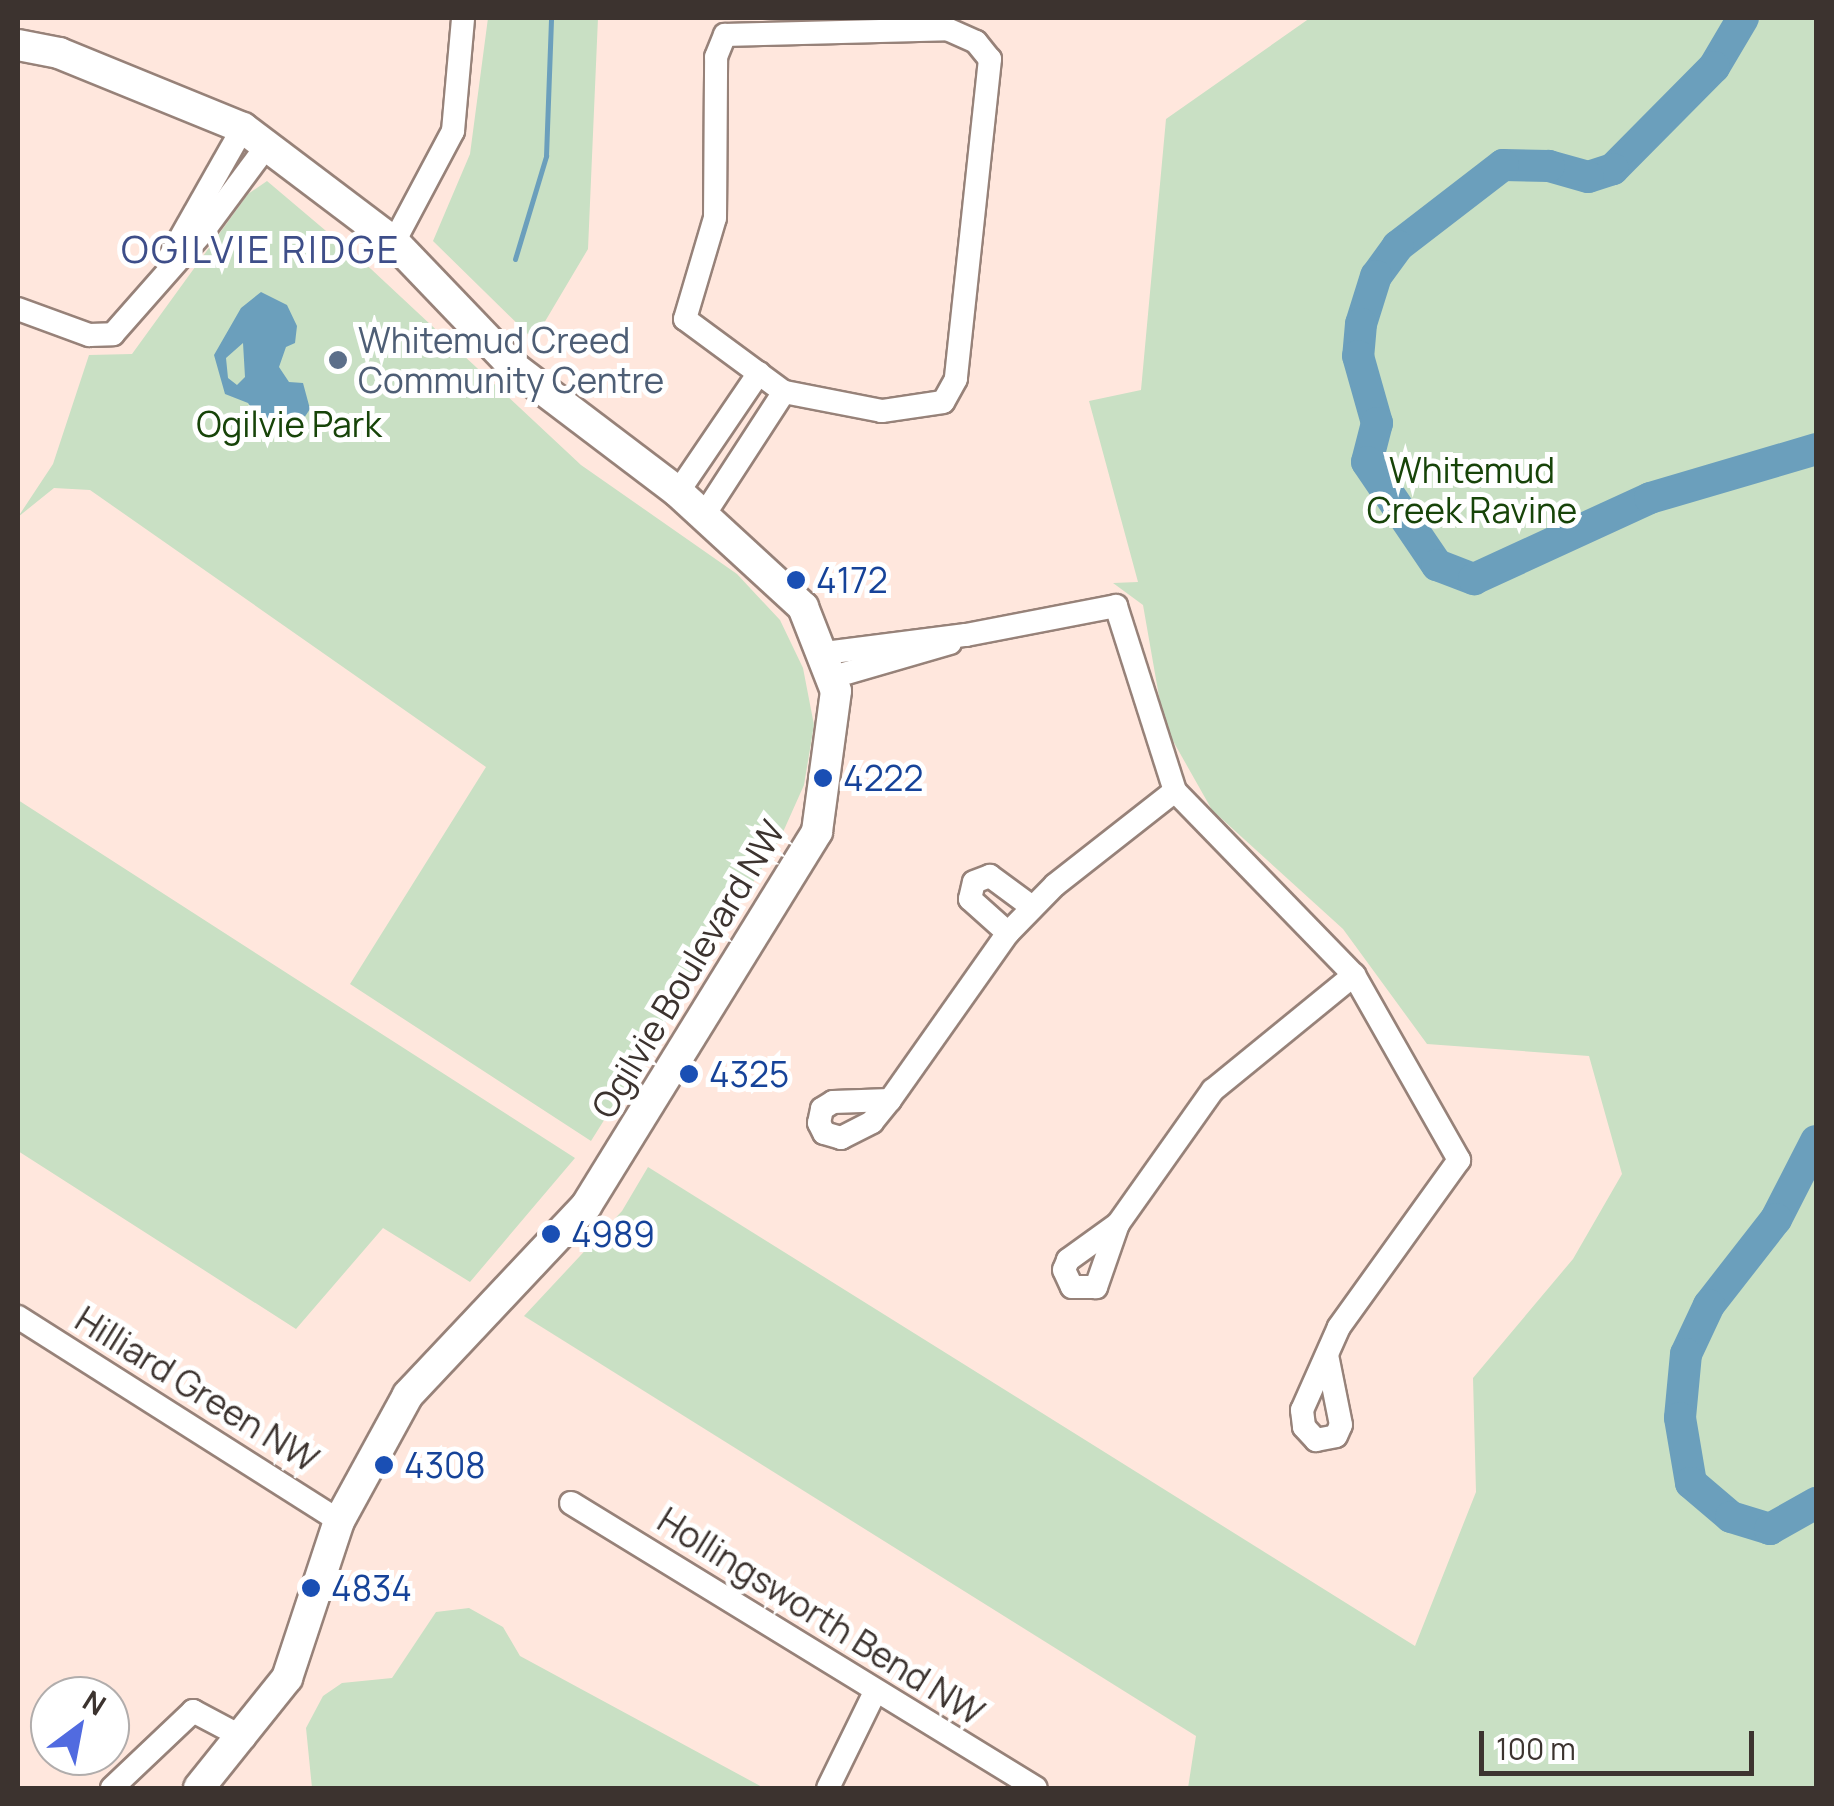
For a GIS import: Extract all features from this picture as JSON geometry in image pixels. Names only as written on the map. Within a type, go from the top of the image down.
[{"type":"street","points":[[394,242],[453,130],[463,18]]},
{"type":"street","points":[[947,29],[976,42],[990,59],[956,379],[943,402],[882,411],[784,392],[759,373],[686,319],[715,218],[716,58],[724,35],[947,29]]},
{"type":"street","points":[[18,45],[60,53],[256,136],[394,242],[516,369],[704,515],[803,607],[829,665],[923,656],[966,636],[1116,606],[1174,791],[1354,975],[1459,1160],[1339,1327],[1327,1355]]},
{"type":"street","points":[[18,310],[104,338],[119,329],[164,270],[202,233],[256,136]]},
{"type":"street","points":[[678,492],[759,373]]},
{"type":"street","points":[[704,515],[784,392]]},
{"type":"street","name":"Ogilvie Boulevard NW","points":[[205,1787],[287,1678],[305,1638],[339,1520],[424,1373],[586,1206],[817,832],[829,665]]},
{"type":"street","points":[[890,1100],[1008,933],[1032,907],[1174,791]]},
{"type":"street","points":[[1008,933],[970,900],[974,882],[990,876],[1032,907]]},
{"type":"street","points":[[1118,1224],[1213,1090],[1354,975]]},
{"type":"street","name":"Hilliard Green NW","points":[[18,1317],[339,1520]]},
{"type":"street","name":"Hollingsworth Bend NW","points":[[571,1502],[874,1692],[1036,1788]]},
{"type":"street","points":[[828,1788],[874,1692]]},
{"type":"street","points":[[112,1788],[193,1711],[244,1738]]},
{"type":"green space","points":[[488,18],[598,18],[588,249],[534,340],[433,241],[470,154]]},
{"type":"green space","name":"Whitemud Creek Ravine","points":[[1310,18],[1816,18],[1816,1788],[1188,1788],[1196,1736],[524,1316],[622,1211],[648,1167],[1415,1646],[1476,1492],[1473,1378],[1573,1259],[1622,1174],[1589,1056],[1427,1044],[1343,929],[1212,810],[1164,725],[1143,605],[1113,583],[1138,582],[1089,401],[1141,390],[1166,119]]},
{"type":"green space","name":"Ogilvie Park","points":[[267,181],[371,269],[581,465],[737,574],[780,620],[803,668],[814,725],[804,785],[779,841],[591,1141],[350,984],[486,767],[90,490],[54,488],[18,517],[53,464],[89,355],[132,354],[248,194]]},
{"type":"green space","points":[[18,800],[575,1158],[470,1282],[383,1228],[296,1329],[18,1151]]},
{"type":"green space","points":[[469,1608],[503,1627],[520,1656],[764,1788],[312,1788],[306,1728],[323,1696],[342,1683],[392,1678],[436,1612]]},
{"type":"water","points":[[261,292],[287,305],[297,326],[295,343],[286,347],[279,367],[289,382],[303,383],[310,409],[298,427],[270,435],[248,403],[225,394],[214,355],[241,308]],"holes":[[[243,343],[245,377],[237,385],[228,378],[226,358]]]},
{"type":"waterway","points":[[515,259],[546,156],[551,18]]},
{"type":"waterway","points":[[1743,18],[1714,67],[1613,169],[1588,177],[1549,166],[1503,165],[1398,246],[1376,276],[1361,324],[1358,356],[1377,423],[1367,462],[1437,565],[1474,579],[1650,498],[1816,449]]},
{"type":"waterway","points":[[1816,1141],[1776,1219],[1709,1305],[1686,1354],[1680,1418],[1691,1483],[1731,1517],[1770,1529],[1816,1503]]},
{"type":"place","name":"Whitemud Creed Community Centre","points":[[338,360]]},
{"type":"place","name":"4172","points":[[796,580]]},
{"type":"place","name":"4222","points":[[823,778]]},
{"type":"place","name":"4325","points":[[689,1074]]},
{"type":"place","name":"4989","points":[[551,1234]]},
{"type":"place","name":"4308","points":[[384,1465]]},
{"type":"place","name":"4834","points":[[311,1588]]},
{"type":"district","name":"OGILVIE RIDGE","points":[[261,249]]}]
